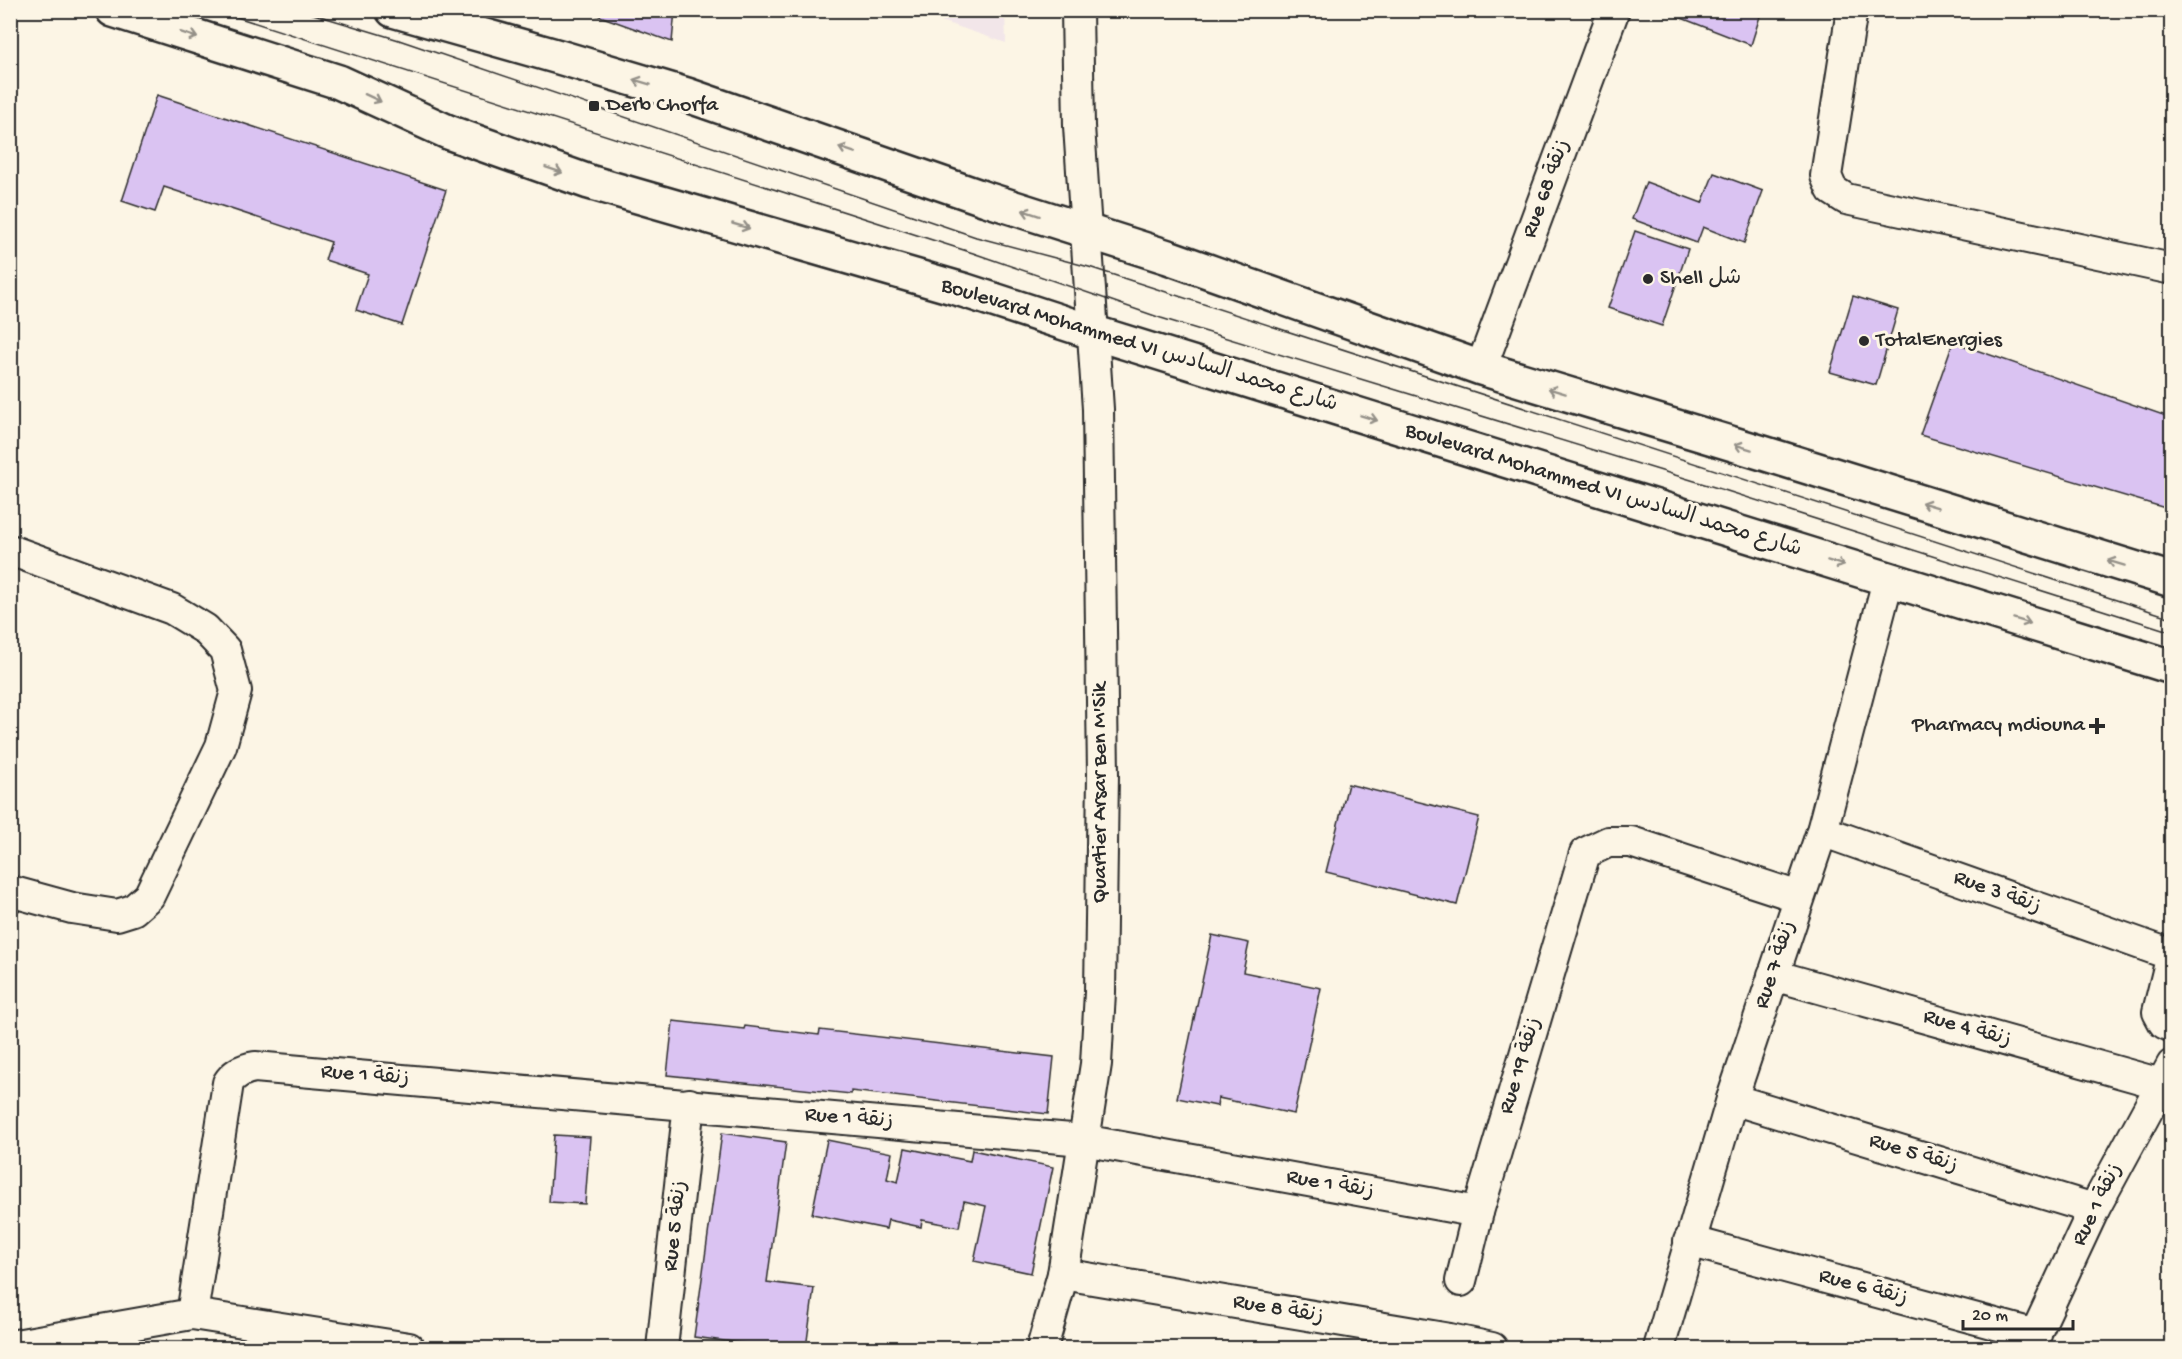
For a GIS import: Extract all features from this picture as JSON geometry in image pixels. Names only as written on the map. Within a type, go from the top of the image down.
[{"type":"main road","name":"Boulevard Mohammed VI شارع محمد السادس","points":[[113,10],[339,82],[448,132],[589,182],[963,290],[2172,667]]},
{"type":"main road","points":[[393,10],[687,95],[975,195],[1179,261],[1481,368],[2172,580]]},
{"type":"street","name":"Quartier Arsar Ben M'Sik","points":[[1041,1348],[1064,1274],[1096,1064],[1098,1028],[1103,774],[1098,420],[1079,126],[1077,10]]},
{"type":"street","name":"Rue 68 زنقة","points":[[1481,368],[1614,10]]},
{"type":"street","points":[[1850,11],[1826,176],[1832,190],[1846,199],[2172,269]]},
{"type":"street","points":[[10,550],[172,609],[205,629],[225,650],[236,691],[221,746],[149,896],[133,910],[117,915],[72,908],[10,891]]},
{"type":"street","name":"Rue 7 زنقة","points":[[1659,1348],[1731,1099],[1822,831],[1888,580]]},
{"type":"street","name":"Rue 3 زنقة","points":[[1822,831],[2172,955]]},
{"type":"street","name":"Rue 19 زنقة","points":[[1461,1281],[1478,1212],[1585,853],[1608,842],[1631,842],[1799,897]]},
{"type":"street","points":[[2165,1016],[2172,955]]},
{"type":"street","name":"Rue 4 زنقة","points":[[1773,975],[2166,1074]]},
{"type":"street","name":"Rue 1 زنقة","points":[[192,1314],[226,1089],[235,1074],[255,1067],[1083,1140],[1478,1212]]},
{"type":"street","name":"Rue 1 زنقة","points":[[2033,1342],[2094,1209],[2166,1074]]},
{"type":"street","name":"Rue 5 زنقة","points":[[1731,1099],[2094,1209]]},
{"type":"street","name":"Rue 5 زنقة","points":[[662,1348],[689,1104]]},
{"type":"street","name":"Rue 6 زنقة","points":[[1689,1241],[2033,1342]]},
{"type":"street","name":"Rue 8 زنقة","points":[[1064,1274],[1450,1344],[1492,1348]]},
{"type":"street","points":[[10,1346],[192,1314],[409,1348]]},
{"type":"shaded area","points":[[912,11],[1005,11],[1006,43]]},
{"type":"building","points":[[583,10],[675,10],[672,42]]},
{"type":"building","points":[[1661,10],[1762,10],[1751,45]]},
{"type":"building","points":[[157,95],[446,190],[402,325],[356,310],[368,274],[325,260],[331,242],[164,187],[155,212],[122,201]]},
{"type":"building","points":[[1714,173],[1763,191],[1744,243],[1703,227],[1697,243],[1632,219],[1646,182],[1702,203]]},
{"type":"building","name":"Shell شل","points":[[1635,231],[1688,249],[1662,326],[1608,308]]},
{"type":"building","name":"TotalEnergies","points":[[1853,296],[1898,310],[1876,385],[1830,372]]},
{"type":"building","points":[[1953,342],[2172,418],[2172,510],[1920,435]]},
{"type":"building","points":[[1348,784],[1479,817],[1457,905],[1326,872]]},
{"type":"building","points":[[1212,935],[1249,943],[1243,972],[1321,988],[1294,1114],[1218,1098],[1217,1106],[1177,1098]]},
{"type":"building","points":[[673,1021],[744,1029],[745,1026],[819,1035],[820,1030],[1054,1057],[1048,1114],[851,1091],[851,1094],[667,1075]]},
{"type":"building","points":[[722,1133],[786,1142],[767,1282],[814,1288],[806,1348],[779,1348],[694,1337]]},
{"type":"building","points":[[554,1135],[590,1137],[585,1204],[549,1202]]},
{"type":"building","points":[[827,1140],[892,1153],[887,1179],[898,1182],[905,1148],[970,1161],[972,1150],[1053,1167],[1031,1273],[974,1261],[986,1206],[964,1201],[959,1227],[922,1220],[921,1227],[888,1220],[886,1229],[812,1214]]},
{"type":"tram line","points":[[215,10],[973,253],[1161,318],[1724,490],[2172,632]]},
{"type":"tram line","points":[[300,10],[399,40],[976,237],[1089,267],[2172,618]]},
{"type":"place","name":"Derb Chorfa","points":[[594,106]]},
{"type":"place","name":"Shell شل","points":[[1648,279]]},
{"type":"place","name":"TotalEnergies","points":[[1864,341]]},
{"type":"place","name":"Pharmacy mdiouna","points":[[2097,726]]}]
